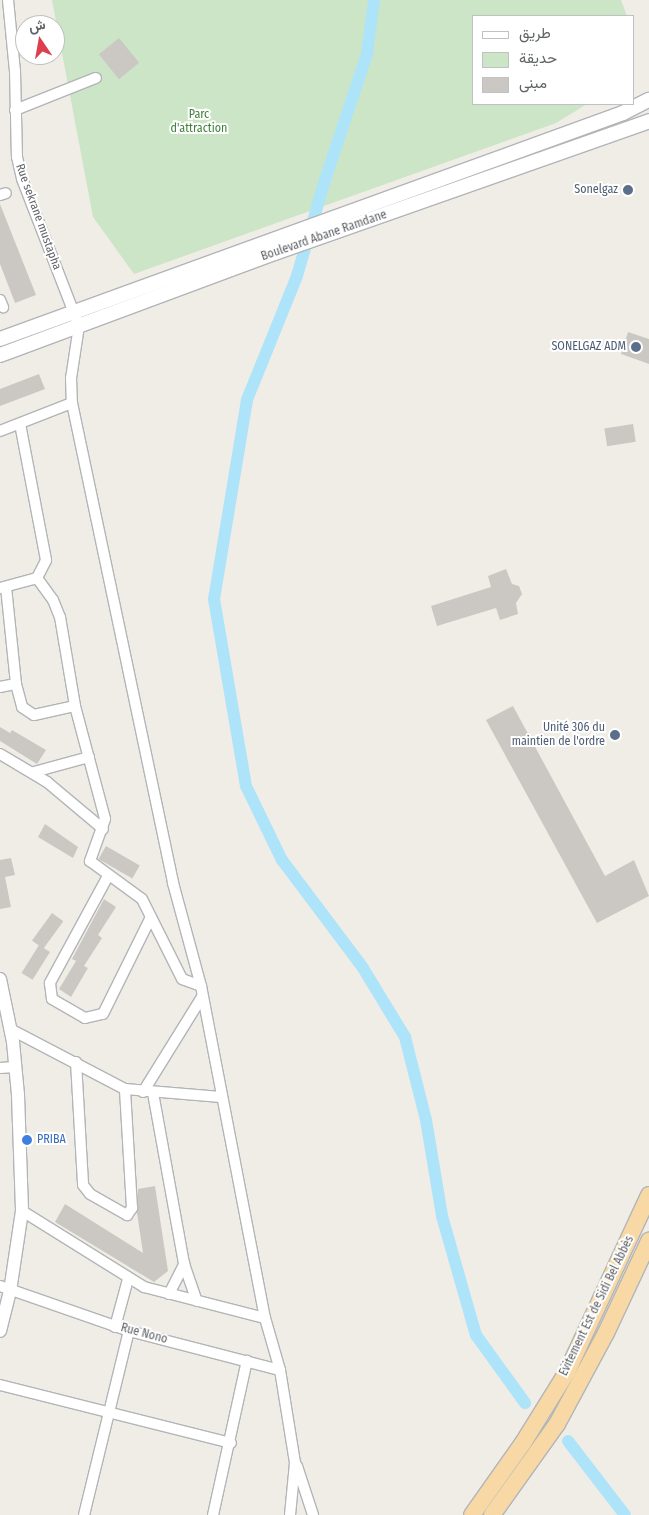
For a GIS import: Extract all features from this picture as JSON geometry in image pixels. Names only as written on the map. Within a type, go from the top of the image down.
[{"type":"highway","name":"Evitement Est de Sidi Bel Abbès","points":[[472,1515],[523,1443],[567,1372],[649,1194]]},
{"type":"highway","name":"Evitement Est de Sidi Bel Abbès","points":[[492,1515],[557,1424],[606,1333],[649,1241]]},
{"type":"main road","name":"Boulevard Abane Ramdane","points":[[0,355],[76,319],[273,246],[348,212],[624,113],[649,100]]},
{"type":"main road","name":"Boulevard Abane Ramdane","points":[[273,246],[355,224],[649,121]]},
{"type":"main road","name":"Boulevard Abane Ramdane","points":[[0,339],[76,319]]},
{"type":"street","name":"Rue sekrane mustapha","points":[[8,0],[5,12],[15,110],[17,157],[22,179],[76,319]]},
{"type":"street","points":[[15,110],[96,78]]},
{"type":"street","points":[[76,319],[71,378],[72,404],[171,874],[202,991],[265,1318],[280,1370],[295,1463],[313,1515]]},
{"type":"street","points":[[0,432],[72,404]]},
{"type":"street","points":[[20,424],[46,550],[46,560],[38,578]]},
{"type":"street","points":[[38,578],[58,610],[75,706],[103,810],[103,830],[90,858],[94,866],[142,899],[182,979],[202,991]]},
{"type":"street","points":[[38,578],[3,588],[16,684],[22,707],[30,714],[75,706]]},
{"type":"street","points":[[0,687],[16,684]]},
{"type":"street","points":[[0,754],[34,772],[103,830]]},
{"type":"street","points":[[34,772],[89,757]]},
{"type":"street","points":[[108,876],[50,983],[52,999],[85,1018],[103,1014],[152,917]]},
{"type":"street","points":[[0,979],[15,1067],[20,1120],[22,1211],[5,1289],[0,1331]]},
{"type":"street","points":[[198,1301],[184,1264],[148,1093],[202,991]]},
{"type":"street","points":[[10,1029],[125,1089],[148,1093],[222,1097]]},
{"type":"street","points":[[76,1062],[83,1186],[90,1194],[127,1215],[132,1208],[125,1089]]},
{"type":"street","points":[[0,1068],[15,1067]]},
{"type":"street","points":[[22,1211],[128,1279],[170,1294],[265,1318]]},
{"type":"street","points":[[170,1294],[184,1264]]},
{"type":"street","points":[[115,1326],[128,1279]]},
{"type":"street","name":"Rue Nono","points":[[5,1289],[129,1331],[280,1370]]},
{"type":"street","points":[[84,1515],[129,1331]]},
{"type":"street","points":[[213,1515],[231,1443],[247,1361]]},
{"type":"street","points":[[0,1385],[231,1443]]},
{"type":"street","points":[[290,1515],[295,1463]]},
{"type":"green space","name":"Parc d'attraction","points":[[52,0],[621,0],[627,15],[472,15],[472,105],[585,105],[556,123],[134,274],[93,217],[64,65],[65,15],[55,15]]},
{"type":"building","points":[[119,38],[139,63],[119,79],[99,54]]},
{"type":"building","points":[[0,204],[36,295],[15,303],[0,264]]},
{"type":"building","name":"SONELGAZ ADM","points":[[628,332],[649,339],[649,364],[621,354]]},
{"type":"building","points":[[39,374],[45,389],[0,406],[0,389]]},
{"type":"building","points":[[633,424],[636,442],[607,446],[604,429]]},
{"type":"building","points":[[506,569],[512,584],[519,586],[522,594],[516,603],[518,614],[500,620],[496,608],[437,626],[431,606],[491,587],[488,576]]},
{"type":"building","points":[[513,706],[605,876],[634,860],[649,896],[597,923],[486,720]]},
{"type":"building","points":[[0,727],[10,733],[12,730],[46,750],[37,764],[0,741]]},
{"type":"building","points":[[45,824],[78,847],[73,858],[38,837]]},
{"type":"building","points":[[106,846],[140,866],[132,878],[98,859]]},
{"type":"building","points":[[11,858],[15,875],[5,877],[11,907],[0,909],[0,860]]},
{"type":"building","points":[[104,899],[116,907],[98,935],[102,938],[84,966],[88,968],[71,997],[59,989],[76,961],[72,959]]},
{"type":"building","points":[[52,913],[63,921],[43,949],[32,941]]},
{"type":"building","points":[[39,945],[50,952],[33,980],[22,973]]},
{"type":"building","points":[[155,1186],[168,1271],[154,1282],[55,1222],[65,1204],[143,1253],[137,1213],[138,1189]]},
{"type":"waterway","points":[[374,0],[367,54],[325,180],[297,276],[247,400],[214,599],[246,786],[282,860],[363,968],[405,1037],[426,1120],[442,1216],[476,1335],[525,1403]]},
{"type":"waterway","points":[[568,1441],[625,1515]]},
{"type":"place","name":"Sonelgaz","points":[[628,190]]},
{"type":"place","name":"SONELGAZ ADM","points":[[636,347]]},
{"type":"place","name":"Unité 306 du maintien de l'ordre","points":[[615,735]]},
{"type":"place","name":"PRIBA","points":[[27,1140]]}]
